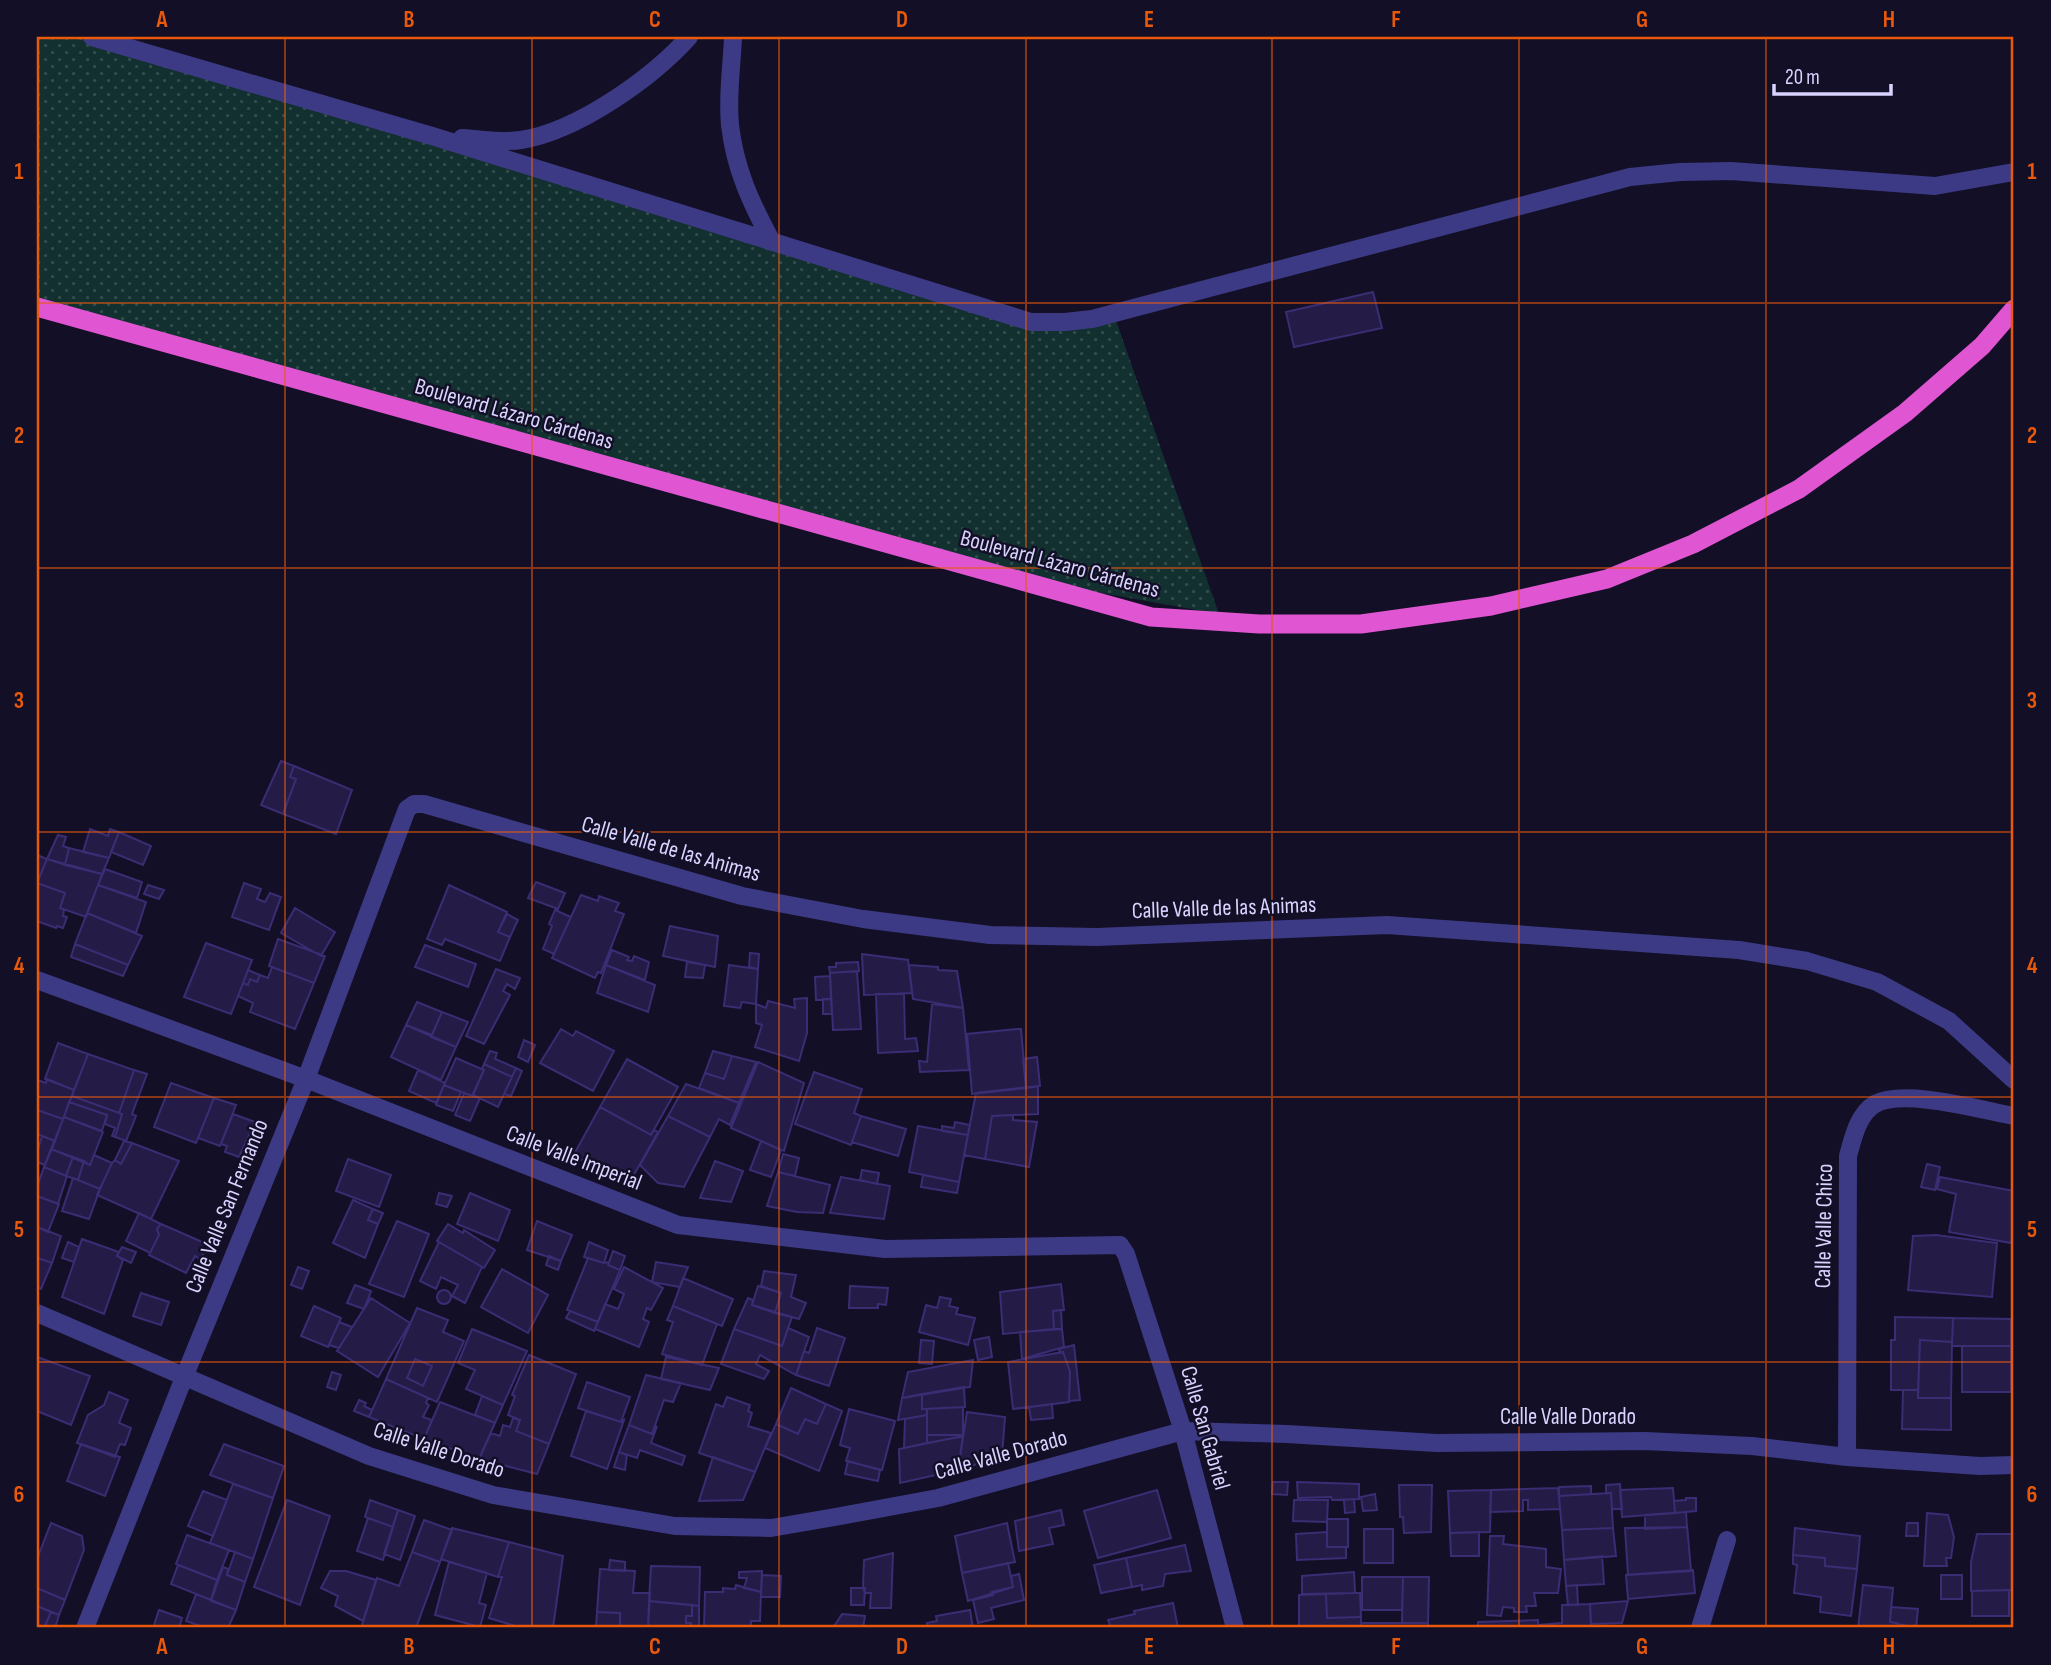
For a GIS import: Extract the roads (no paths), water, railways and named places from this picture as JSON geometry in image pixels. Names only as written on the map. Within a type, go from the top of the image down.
[{"type":"highway","name":"Boulevard Lázaro Cárdenas","points":[[37,307],[1151,617],[1259,624],[1361,624],[1492,606],[1607,579],[1693,544],[1799,489],[1895,421],[1982,346],[2014,309]]},
{"type":"street","points":[[92,37],[432,136],[1031,322],[1065,322],[1092,318],[1630,177],[1680,172],[1731,172],[1935,186],[2014,172]]},
{"type":"street","points":[[432,136],[522,140],[564,127],[621,96],[657,70],[689,37]]},
{"type":"street","points":[[733,37],[729,123],[737,165],[749,199],[772,242]]},
{"type":"street","name":"Calle Valle San Fernando","points":[[85,1628],[306,1079],[407,809],[414,804]]},
{"type":"street","name":"Calle Valle de las Animas","points":[[414,804],[424,804],[742,896],[863,919],[990,935],[1097,937],[1387,925],[1739,950],[1807,961],[1877,982],[1949,1021],[2014,1080]]},
{"type":"street","name":"Calle Valle Imperial","points":[[37,980],[306,1079],[678,1225],[886,1249],[1120,1245]]},
{"type":"street","name":"Calle Valle Chico","points":[[1847,1457],[1848,1156],[1858,1124],[1874,1105],[1895,1098],[1918,1098],[2014,1116]]},
{"type":"street","name":"Calle San Gabriel","points":[[1120,1245],[1126,1254],[1183,1432],[1235,1628]]},
{"type":"street","name":"Calle Valle Dorado","points":[[37,1313],[369,1455],[493,1495],[675,1526],[771,1528],[938,1498],[1183,1432],[1287,1434],[1436,1443],[1645,1441],[1752,1446],[1847,1457],[1980,1466],[2014,1465]]},
{"type":"street","points":[[1700,1628],[1727,1540]]}]
